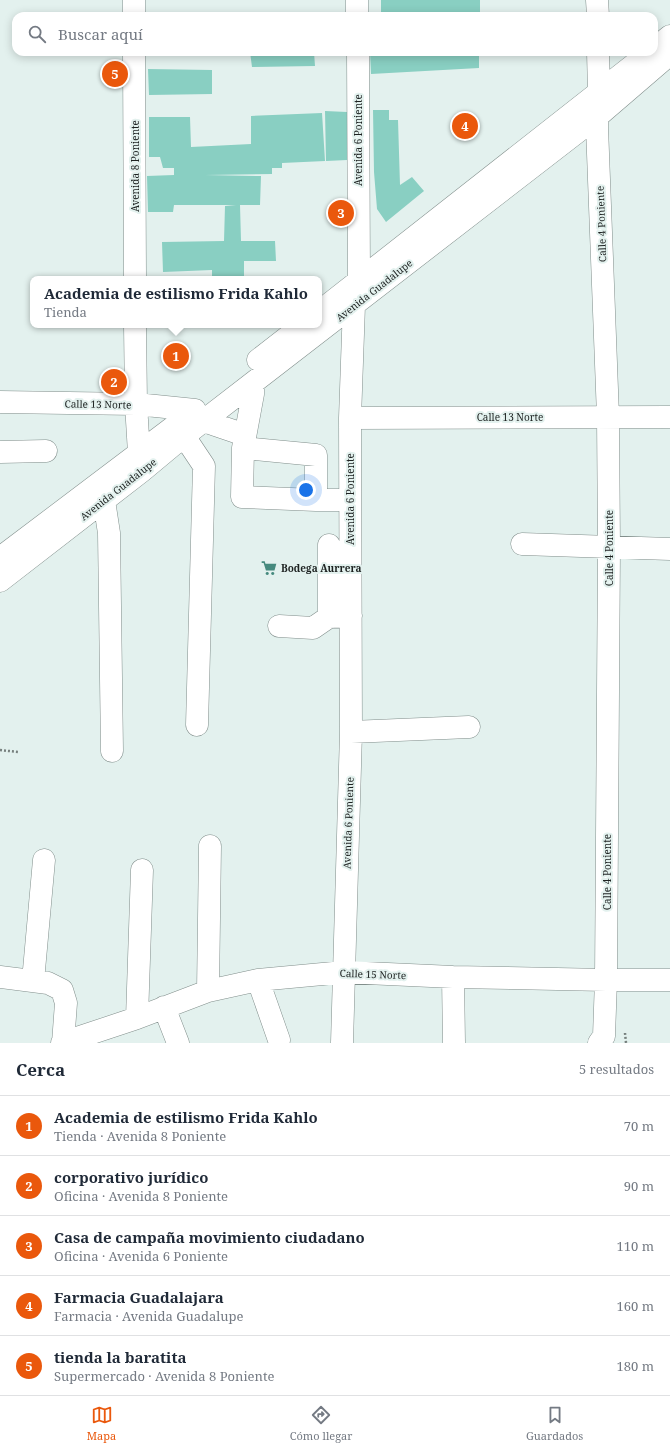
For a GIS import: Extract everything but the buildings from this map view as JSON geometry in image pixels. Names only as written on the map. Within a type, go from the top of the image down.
[{"type":"street","points":[[134,0],[134,12]]},
{"type":"street","points":[[357,0],[358,12]]},
{"type":"street","points":[[598,0],[598,12]]},
{"type":"street","points":[[658,46],[670,36]]},
{"type":"street","name":"Avenida Guadalupe","points":[[0,558],[139,452],[253,383],[598,116],[670,54]]},
{"type":"street","name":"Avenida 8 Poniente","points":[[134,56],[135,276]]},
{"type":"street","name":"Avenida 6 Poniente","points":[[342,1043],[351,732],[340,617],[350,500],[350,418],[354,305],[359,280],[358,56]]},
{"type":"street","name":"Calle 4 Poniente","points":[[598,56],[599,92],[597,127],[608,416],[609,548],[606,980],[604,1041]]},
{"type":"street","name":"Avenida Guadalupe","points":[[322,310],[645,56]]},
{"type":"street","points":[[136,328],[136,404],[139,452]]},
{"type":"street","name":"Avenida Guadalupe","points":[[0,581],[103,502],[184,436],[200,416],[300,328]]},
{"type":"street","points":[[253,383],[253,394],[244,442],[242,497],[350,500]]},
{"type":"street","name":"Calle 13 Norte","points":[[0,402],[136,404],[200,416],[244,442],[316,455],[316,500]]},
{"type":"street","name":"Calle 13 Norte","points":[[350,418],[670,416]]},
{"type":"street","points":[[184,436],[204,466],[197,725]]},
{"type":"street","points":[[3,454],[46,452]]},
{"type":"street","points":[[103,502],[109,533],[112,751]]},
{"type":"street","points":[[522,544],[670,550]]},
{"type":"street","points":[[279,626],[313,628],[340,617],[329,545]]},
{"type":"street","points":[[351,732],[468,727]]},
{"type":"street","points":[[208,991],[210,846]]},
{"type":"street","points":[[33,981],[44,860]]},
{"type":"street","points":[[137,1018],[142,870]]},
{"type":"street","name":"Calle 15 Norte","points":[[62,1043],[137,1018],[208,991],[258,980],[344,972],[453,977],[670,980]]},
{"type":"street","points":[[0,977],[48,983],[62,990],[66,1003],[62,1043]]},
{"type":"street","points":[[453,977],[454,1043]]},
{"type":"street","points":[[258,980],[279,1040]]},
{"type":"street","points":[[164,1007],[178,1043]]},
{"type":"path","points":[[0,750],[18,752]]},
{"type":"green space","points":[[381,0],[480,0],[480,12],[381,12]]},
{"type":"green space","points":[[251,56],[314,56],[315,66],[252,67]]},
{"type":"green space","points":[[370,56],[479,56],[479,68],[371,74]]},
{"type":"green space","points":[[148,69],[212,70],[212,94],[149,95]]},
{"type":"green space","points":[[373,110],[389,110],[389,120],[398,120],[400,185],[412,177],[424,191],[386,222],[377,209],[374,172]]},
{"type":"green space","points":[[325,111],[347,112],[347,160],[326,161]]},
{"type":"green space","points":[[322,113],[325,161],[282,163],[282,168],[272,168],[272,174],[205,175],[261,176],[260,205],[240,205],[241,241],[275,241],[276,261],[244,261],[244,276],[212,276],[212,270],[163,272],[162,242],[224,241],[225,206],[236,205],[174,205],[173,212],[148,212],[147,176],[174,175],[174,168],[163,168],[160,157],[149,157],[149,117],[190,117],[191,147],[251,144],[251,116]]},
{"type":"place","name":"tienda la baratita","points":[[115,74]]},
{"type":"place","name":"Farmacia Guadalajara","points":[[465,126]]},
{"type":"place","name":"Casa de campaña movimiento ciudadano","points":[[341,213]]},
{"type":"place","name":"Academia de estilismo Frida Kahlo","points":[[176,356]]},
{"type":"place","name":"corporativo jurídico","points":[[114,382]]},
{"type":"place","name":"Bodega Aurrera","points":[[269,568]]}]
